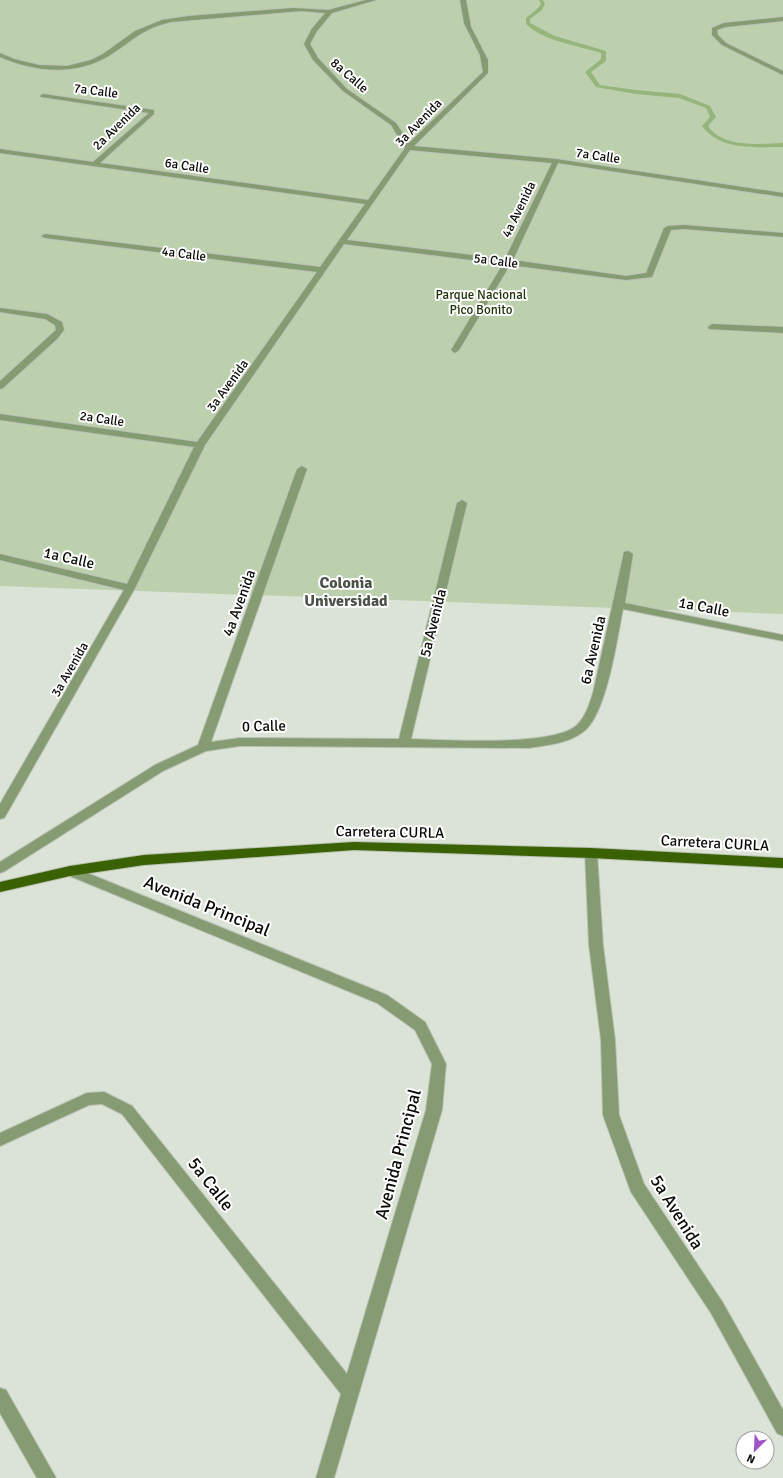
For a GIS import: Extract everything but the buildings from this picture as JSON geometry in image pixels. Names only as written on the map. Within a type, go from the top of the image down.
[{"type":"main road","name":"Carretera CURLA","points":[[0,887],[70,871],[144,860],[354,846],[591,852],[783,863]]},
{"type":"street","points":[[0,56],[12,62],[28,66],[66,67],[96,61],[136,32],[162,22],[195,17],[301,10],[330,11],[373,0]]},
{"type":"street","name":"3a Avenida","points":[[0,815],[130,588],[200,445],[268,350],[408,148],[486,72],[486,61],[470,32],[464,14],[463,0]]},
{"type":"street","name":"8a Calle","points":[[330,11],[314,30],[307,44],[315,59],[345,90],[394,124],[408,148]]},
{"type":"street","points":[[783,19],[724,25],[714,29],[715,35],[724,44],[783,74]]},
{"type":"street","name":"7a Calle","points":[[43,96],[146,109]]},
{"type":"street","name":"2a Avenida","points":[[95,164],[152,113],[152,111],[146,109]]},
{"type":"street","name":"7a Calle","points":[[408,148],[556,161],[783,195]]},
{"type":"street","name":"6a Calle","points":[[0,151],[370,203]]},
{"type":"street","name":"4a Avenida","points":[[455,350],[508,262],[556,161]]},
{"type":"street","name":"5a Calle","points":[[343,242],[626,278],[639,278],[649,275],[668,228],[684,227],[783,235]]},
{"type":"street","name":"4a Calle","points":[[45,236],[322,270]]},
{"type":"street","points":[[0,310],[47,317],[59,324],[60,330],[0,386]]},
{"type":"street","points":[[712,327],[783,330]]},
{"type":"street","name":"2a Calle","points":[[0,417],[200,445]]},
{"type":"street","name":"4a Avenida","points":[[203,748],[302,469]]},
{"type":"street","name":"5a Avenida","points":[[404,743],[462,503]]},
{"type":"street","name":"6a Avenida","points":[[563,738],[580,729],[591,715],[599,693],[628,554]]},
{"type":"street","name":"1a Calle","points":[[0,557],[130,588]]},
{"type":"street","name":"1a Calle","points":[[618,605],[783,638]]},
{"type":"street","name":"0 Calle","points":[[0,868],[159,768],[203,748],[240,742],[528,744],[563,738]]},
{"type":"street","name":"5a Avenida","points":[[591,852],[596,945],[608,1040],[612,1114],[637,1187],[716,1308],[783,1427]]},
{"type":"street","name":"Avenida Principal","points":[[70,871],[382,999],[420,1026],[439,1064],[434,1110],[325,1478]]},
{"type":"street","name":"5a Calle","points":[[0,1140],[87,1099],[104,1098],[127,1110],[350,1392]]},
{"type":"street","points":[[0,1396],[47,1478]]},
{"type":"green space","name":"Parque Nacional Pico Bonito","points":[[0,0],[783,0],[783,614],[0,586]]},
{"type":"waterway","points":[[541,0],[543,4],[540,9],[528,19],[528,24],[535,29],[554,37],[604,52],[604,60],[588,72],[598,86],[636,92],[680,96],[708,107],[713,117],[705,126],[710,133],[718,138],[728,142],[740,144],[783,145]]},
{"type":"district","name":"Colonia Universidad","points":[[346,591]]}]
